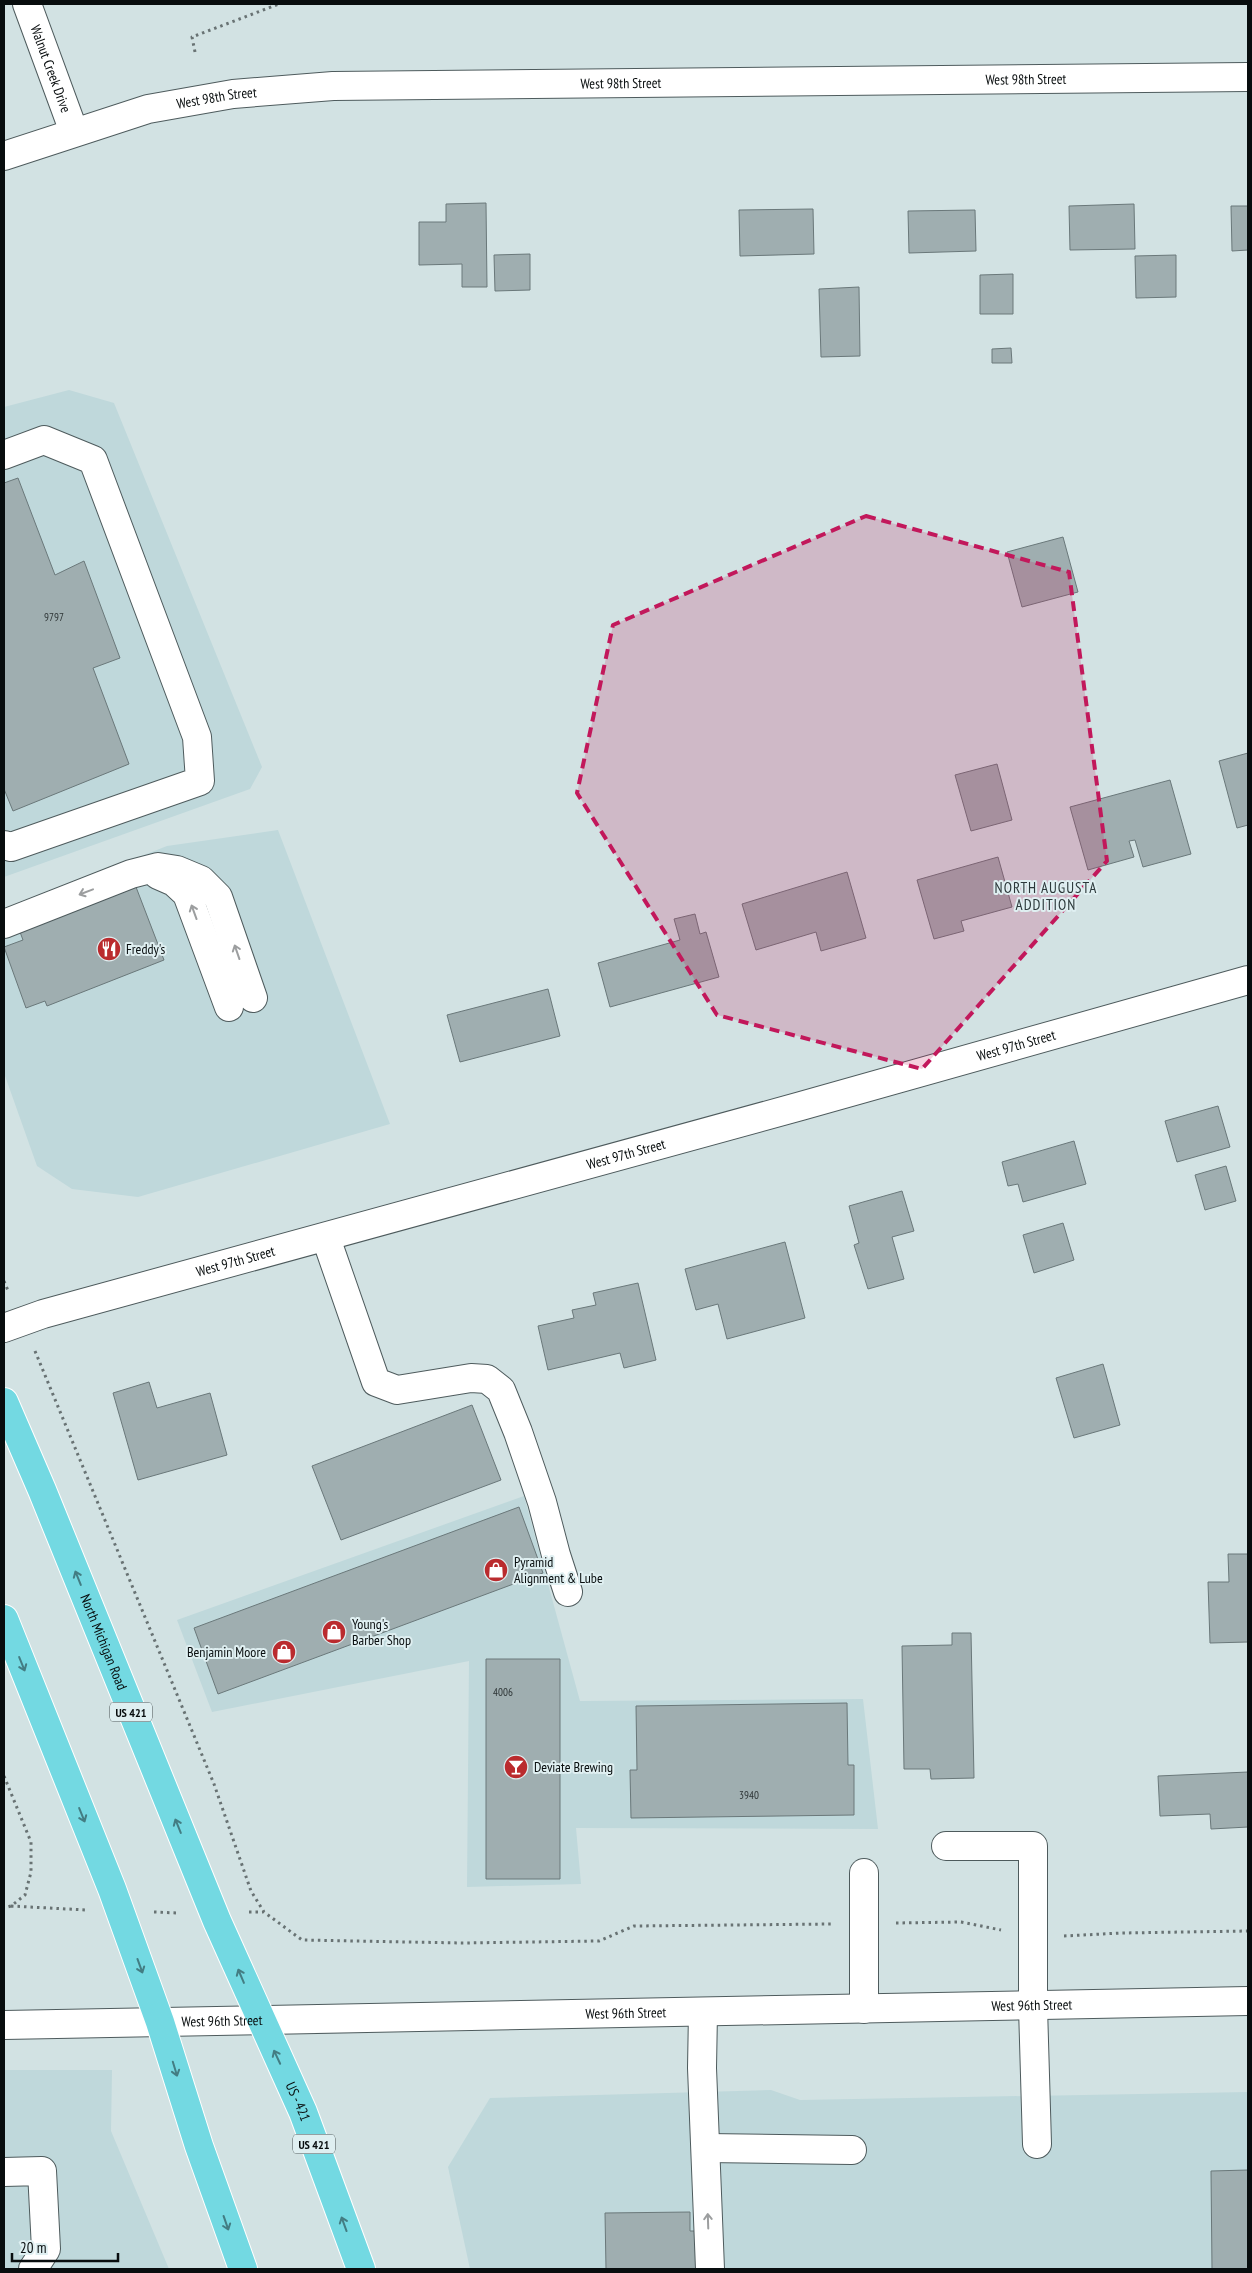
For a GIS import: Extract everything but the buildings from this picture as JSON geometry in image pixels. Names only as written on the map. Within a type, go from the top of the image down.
[{"type":"main road","name":"North Michigan Road","points":[[4,1402],[42,1490],[217,1922],[260,2021]]},
{"type":"main road","points":[[4,1619],[112,1888],[160,2022],[199,2146],[243,2269]]},
{"type":"main road","name":"US - 421","points":[[260,2021],[303,2112],[361,2269]]},
{"type":"street","name":"Walnut Creek Drive","points":[[28,4],[74,132]]},
{"type":"street","name":"West 98th Street","points":[[4,156],[74,132],[158,108],[233,94],[333,86],[1248,77]]},
{"type":"street","points":[[4,455],[44,440],[94,460],[197,737],[200,781],[11,847],[4,845]]},
{"type":"street","points":[[4,924],[131,874],[157,875],[174,882],[187,894],[241,1003]]},
{"type":"street","name":"West 97th Street","points":[[13,1325],[43,1314],[326,1238],[1248,980]]},
{"type":"street","points":[[326,1238],[376,1382],[397,1390],[472,1378],[487,1379],[501,1390],[518,1432],[542,1502],[568,1592]]},
{"type":"street","points":[[946,1846],[1033,1846],[1033,2007],[1037,2144]]},
{"type":"street","points":[[864,1873],[864,2009]]},
{"type":"street","name":"West 96th Street","points":[[4,2025],[1033,2007],[1248,2001]]},
{"type":"street","points":[[703,2012],[702,2068],[710,2269]]},
{"type":"street","points":[[706,2148],[852,2150]]},
{"type":"street","points":[[4,2172],[42,2171],[46,2249],[33,2269]]},
{"type":"path","points":[[195,52],[192,37],[279,4]]},
{"type":"path","points":[[4,1281],[13,1325],[214,1784],[251,1891],[264,1912],[302,1940],[462,1943],[599,1941],[634,1926],[961,1922],[1033,1937],[1121,1933],[1248,1931]]},
{"type":"path","points":[[4,1776],[31,1842],[30,1872],[25,1895],[11,1906],[4,1908]]},
{"type":"highlighted area","points":[[866,516],[1069,572],[1107,861],[922,1069],[717,1015],[577,793],[613,625]]},
{"type":"shaded area","points":[[69,390],[114,403],[262,767],[250,789],[4,877],[4,407]]},
{"type":"shaded area","points":[[278,830],[390,1124],[138,1197],[72,1189],[37,1166],[4,1073],[4,910],[167,846]]},
{"type":"shaded area","points":[[524,1496],[580,1701],[863,1699],[878,1829],[576,1828],[581,1884],[467,1887],[469,1661],[212,1712],[177,1620]]},
{"type":"shaded area","points":[[4,2070],[112,2070],[111,2131],[169,2269],[4,2269]]},
{"type":"shaded area","points":[[771,2090],[800,2100],[1248,2092],[1248,2269],[470,2269],[448,2167],[490,2098]]},
{"type":"place","name":"Freddy's","points":[[109,949]]},
{"type":"place","name":"Pyramid Alignment & Lube","points":[[496,1570]]},
{"type":"place","name":"Young's Barber Shop","points":[[334,1632]]},
{"type":"place","name":"Benjamin Moore","points":[[284,1652]]},
{"type":"place","name":"Deviate Brewing","points":[[516,1767]]},
{"type":"district","name":"NORTH AUGUSTA ADDITION","points":[[1046,896]]}]
